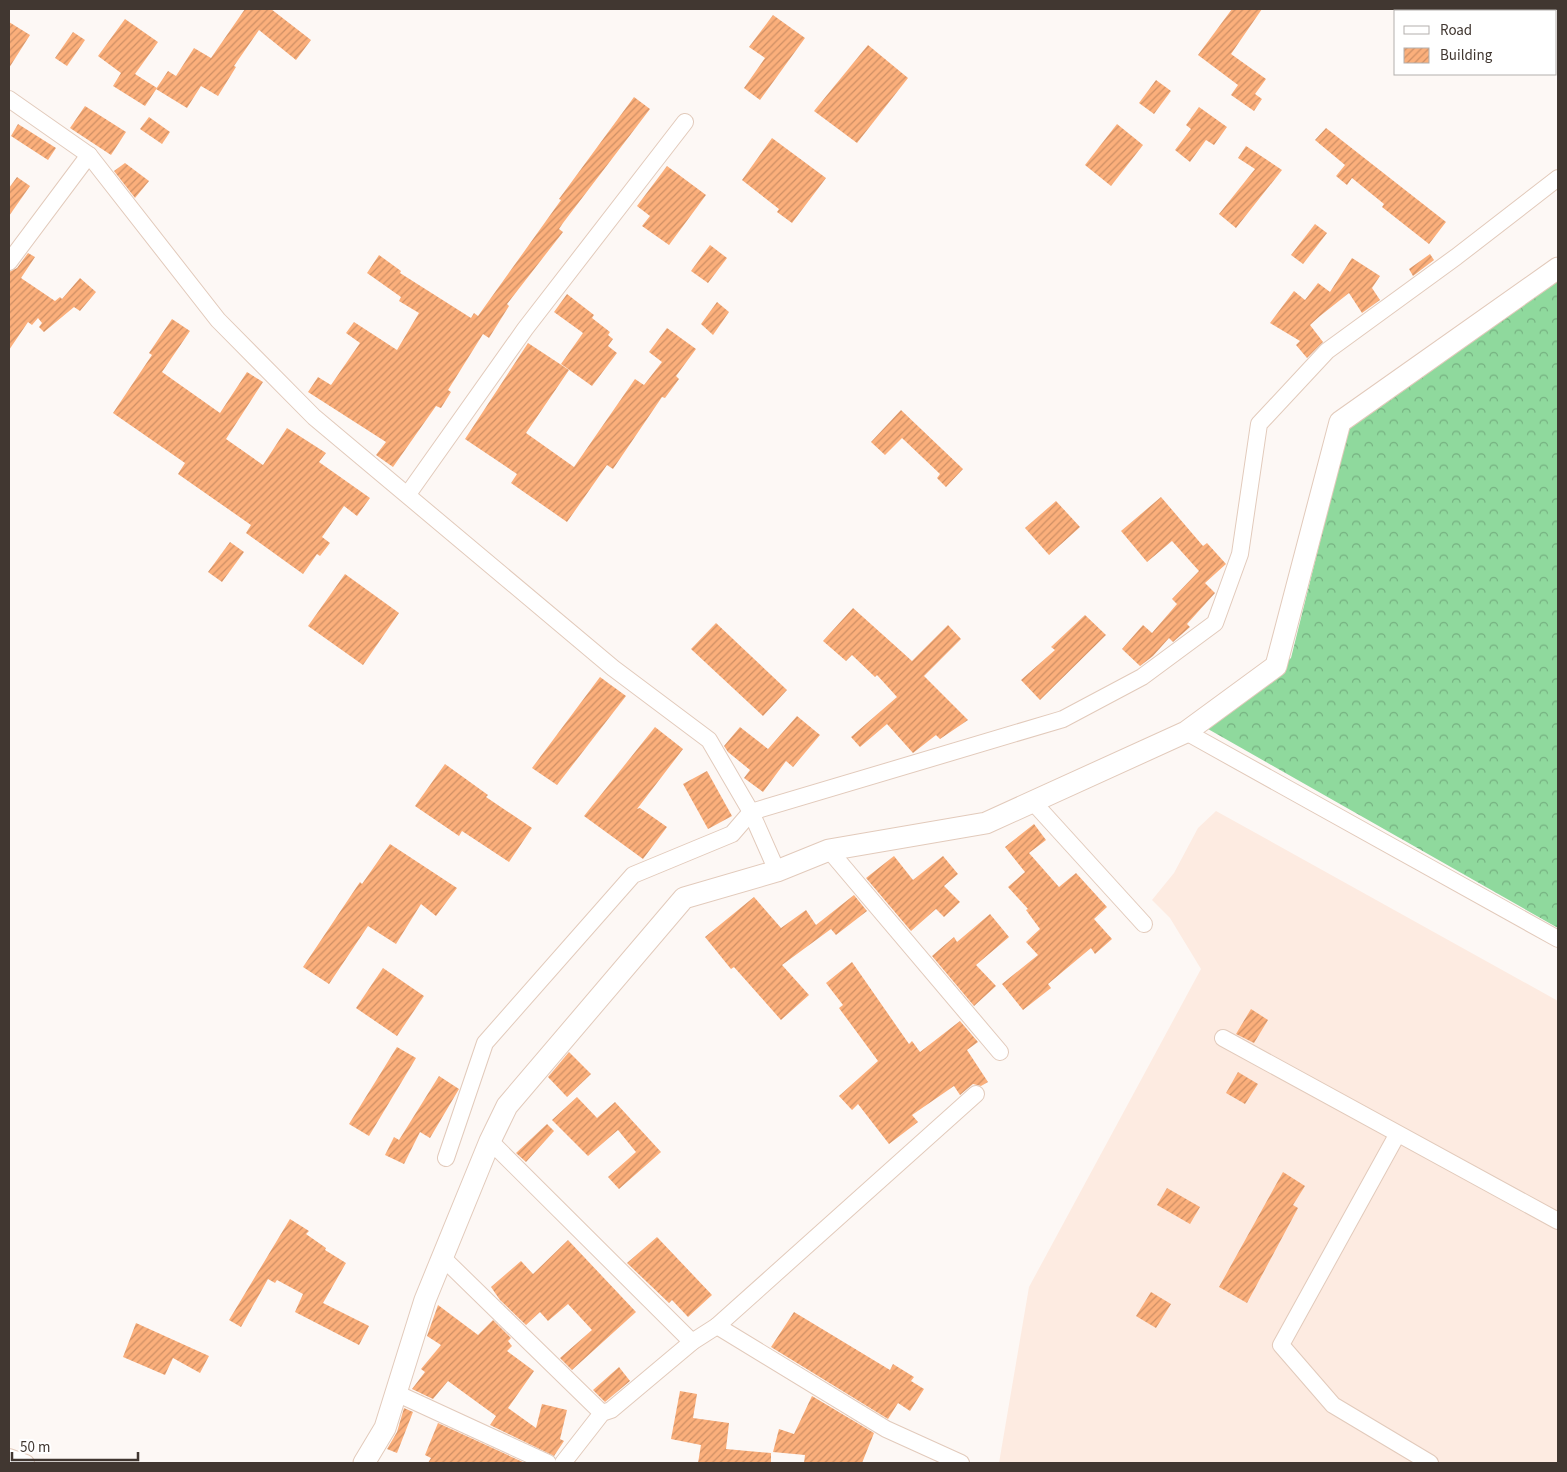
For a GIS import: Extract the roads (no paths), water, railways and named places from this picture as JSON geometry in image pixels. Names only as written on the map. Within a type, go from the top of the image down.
[{"type":"street","points":[[9,100],[89,154],[218,320],[314,417],[613,668],[709,740],[751,812],[777,871]]},
{"type":"street","points":[[408,494],[525,329],[686,122]]},
{"type":"street","points":[[9,262],[89,154]]},
{"type":"street","points":[[446,1158],[485,1043],[632,875],[732,834],[751,812],[1063,720],[1142,676],[1215,623],[1240,554],[1259,424],[1326,351],[1456,257],[1558,178]]},
{"type":"street","points":[[364,1463],[385,1428],[425,1300],[490,1142],[507,1106],[684,898],[777,871],[829,850],[986,823],[1186,732],[1276,666],[1340,422],[1558,268]]},
{"type":"street","points":[[1186,732],[1558,939]]},
{"type":"street","points":[[1032,802],[1144,924]]},
{"type":"street","points":[[829,850],[1000,1052]]},
{"type":"street","points":[[1223,1038],[1558,1222]]},
{"type":"street","points":[[563,1463],[602,1413],[611,1410],[692,1342],[717,1326],[976,1094]]},
{"type":"street","points":[[1397,1135],[1281,1346],[1333,1405],[1430,1463]]},
{"type":"street","points":[[490,1142],[692,1342]]},
{"type":"street","points":[[443,1258],[602,1413]]},
{"type":"street","points":[[717,1326],[886,1429],[962,1463]]},
{"type":"street","points":[[396,1393],[548,1463]]},
{"type":"street","points":[[9,1457],[26,1463]]}]
